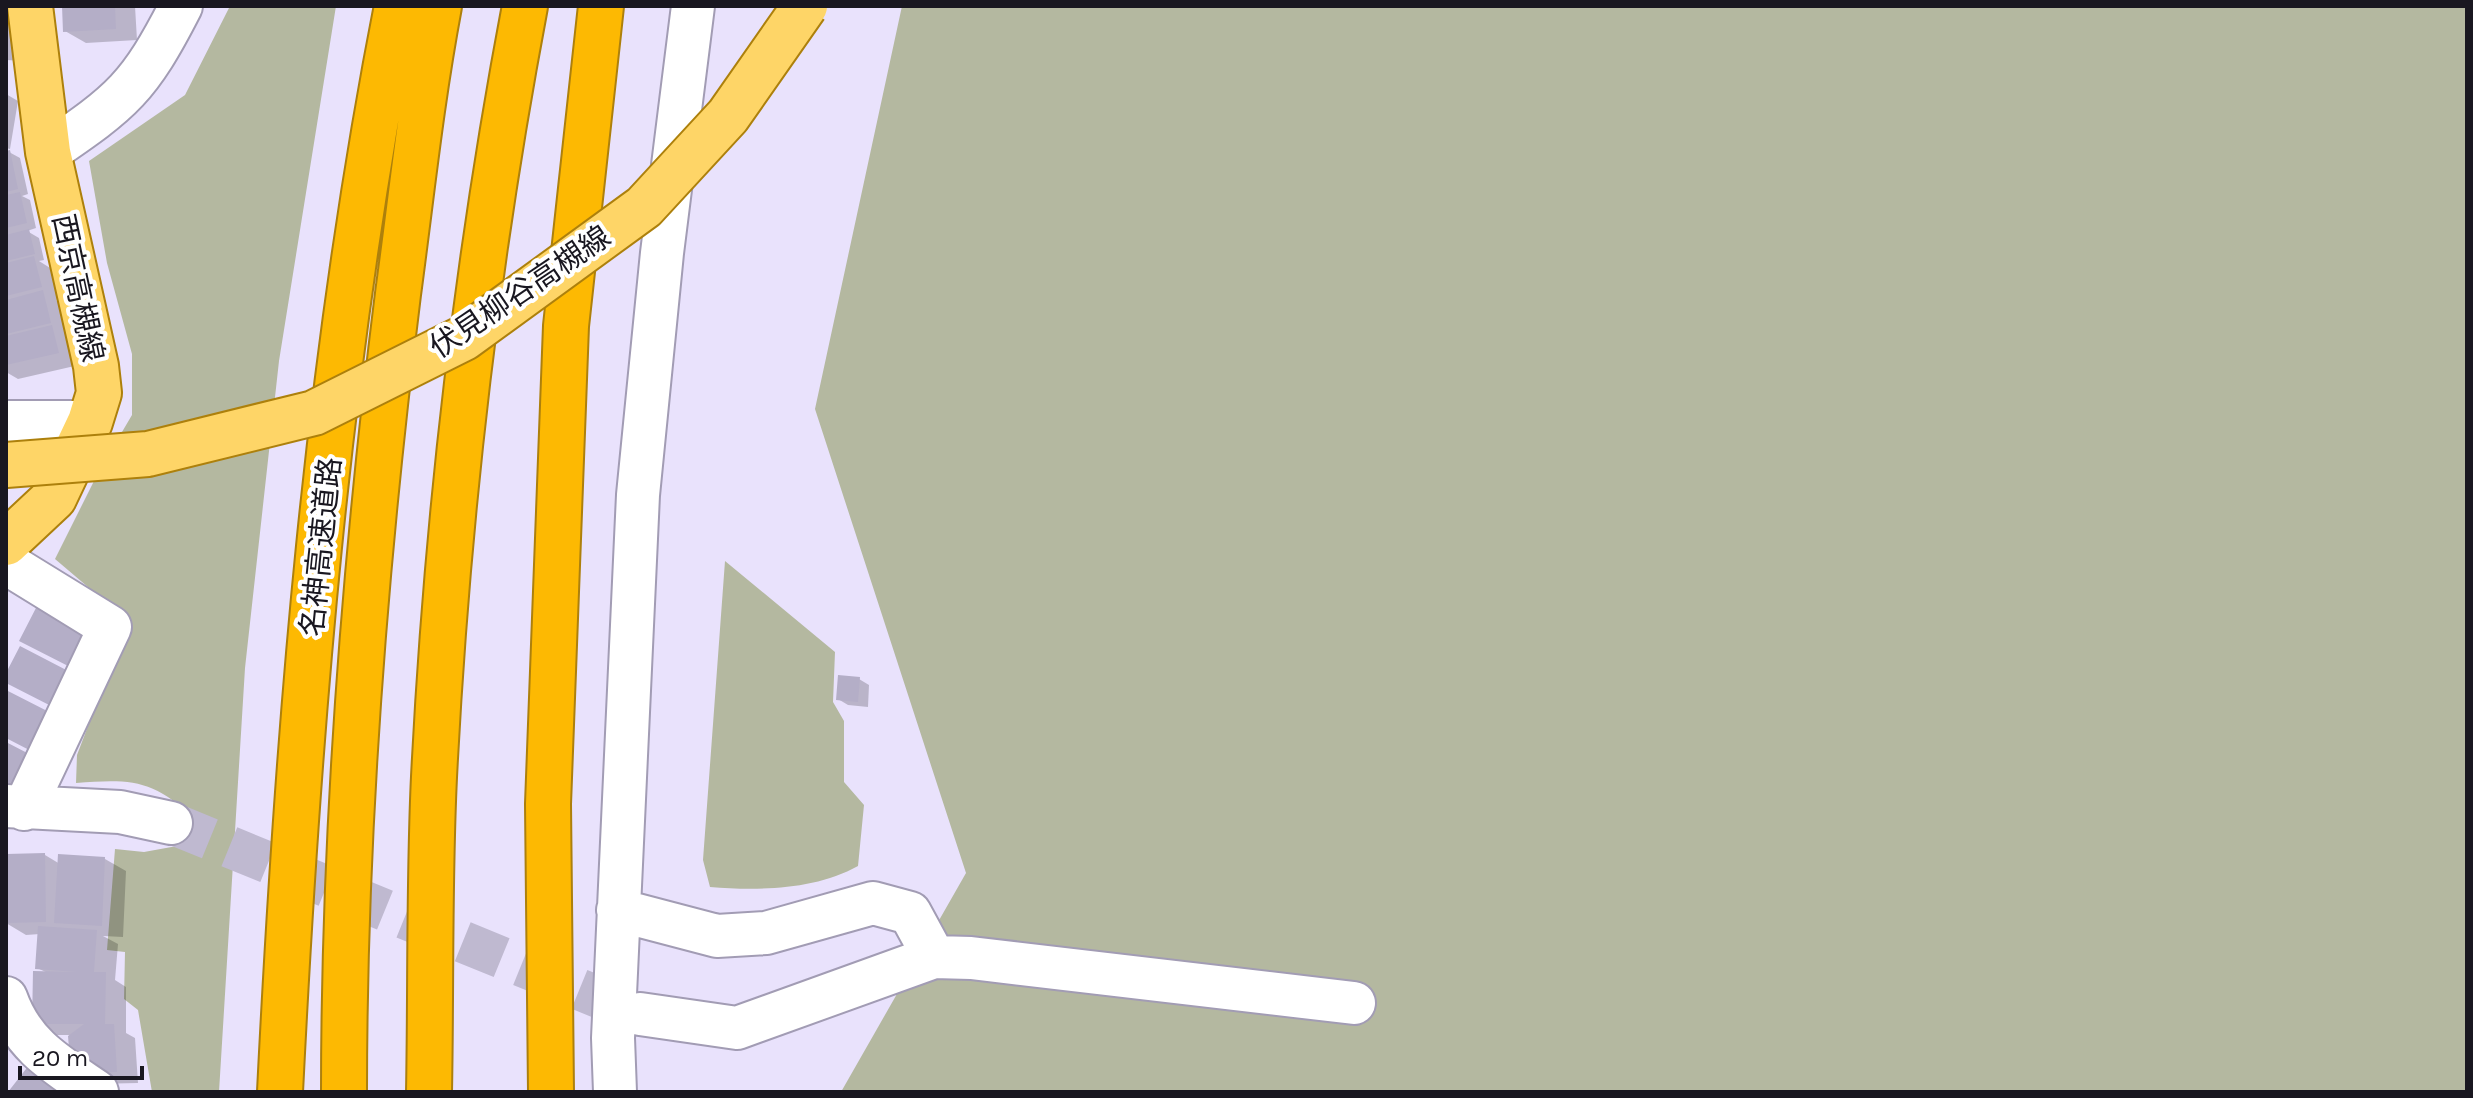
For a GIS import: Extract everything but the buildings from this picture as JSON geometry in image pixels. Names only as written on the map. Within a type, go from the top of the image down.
[{"type":"highway","name":"名神高速道路","points":[[280,1092],[309,675],[342,336],[397,6]]},
{"type":"highway","name":"名神高速道路","points":[[344,1092],[344,969],[356,694],[383,415],[427,70],[439,6]]},
{"type":"highway","points":[[429,1092],[434,778],[455,501],[501,134],[525,6]]},
{"type":"highway","points":[[551,1092],[548,804],[566,326],[601,6]]},
{"type":"main road","name":"西京高槻線","points":[[10,538],[54,498],[90,422],[99,393],[96,366],[48,152],[30,6]]},
{"type":"main road","name":"伏見柳谷高槻線","points":[[6,465],[148,454],[314,413],[464,338],[644,207],[728,116],[805,6]]},
{"type":"street","points":[[48,152],[110,111],[132,89],[151,64],[181,6]]},
{"type":"street","points":[[615,1092],[613,1038],[638,495],[662,253],[693,6]]},
{"type":"street","points":[[6,422],[90,422]]},
{"type":"street","points":[[10,538],[110,627],[15,808],[120,812],[171,823]]},
{"type":"street","points":[[618,910],[717,936],[766,933],[873,903],[910,913],[934,957]]},
{"type":"street","points":[[640,1014],[737,1028],[934,957],[971,958],[1354,1003]]},
{"type":"street","points":[[6,998],[16,1026],[26,1038],[97,1092]]},
{"type":"green space","points":[[230,6],[336,6],[279,361],[245,668],[219,1092],[152,1092],[138,1010],[124,999],[125,952],[107,950],[115,849],[144,852],[177,846],[194,819],[166,796],[140,784],[112,781],[76,783],[77,755],[128,621],[55,559],[99,471],[132,415],[132,354],[107,263],[89,161],[185,95]]},
{"type":"green space","points":[[902,6],[2467,6],[2467,1092],[841,1092],[966,873],[815,409]]},
{"type":"green space","points":[[725,561],[835,652],[833,702],[844,721],[844,782],[864,805],[858,866],[841,874],[786,887],[710,887],[703,860]]},
{"type":"tunnel","points":[[171,823],[640,1014]]}]
